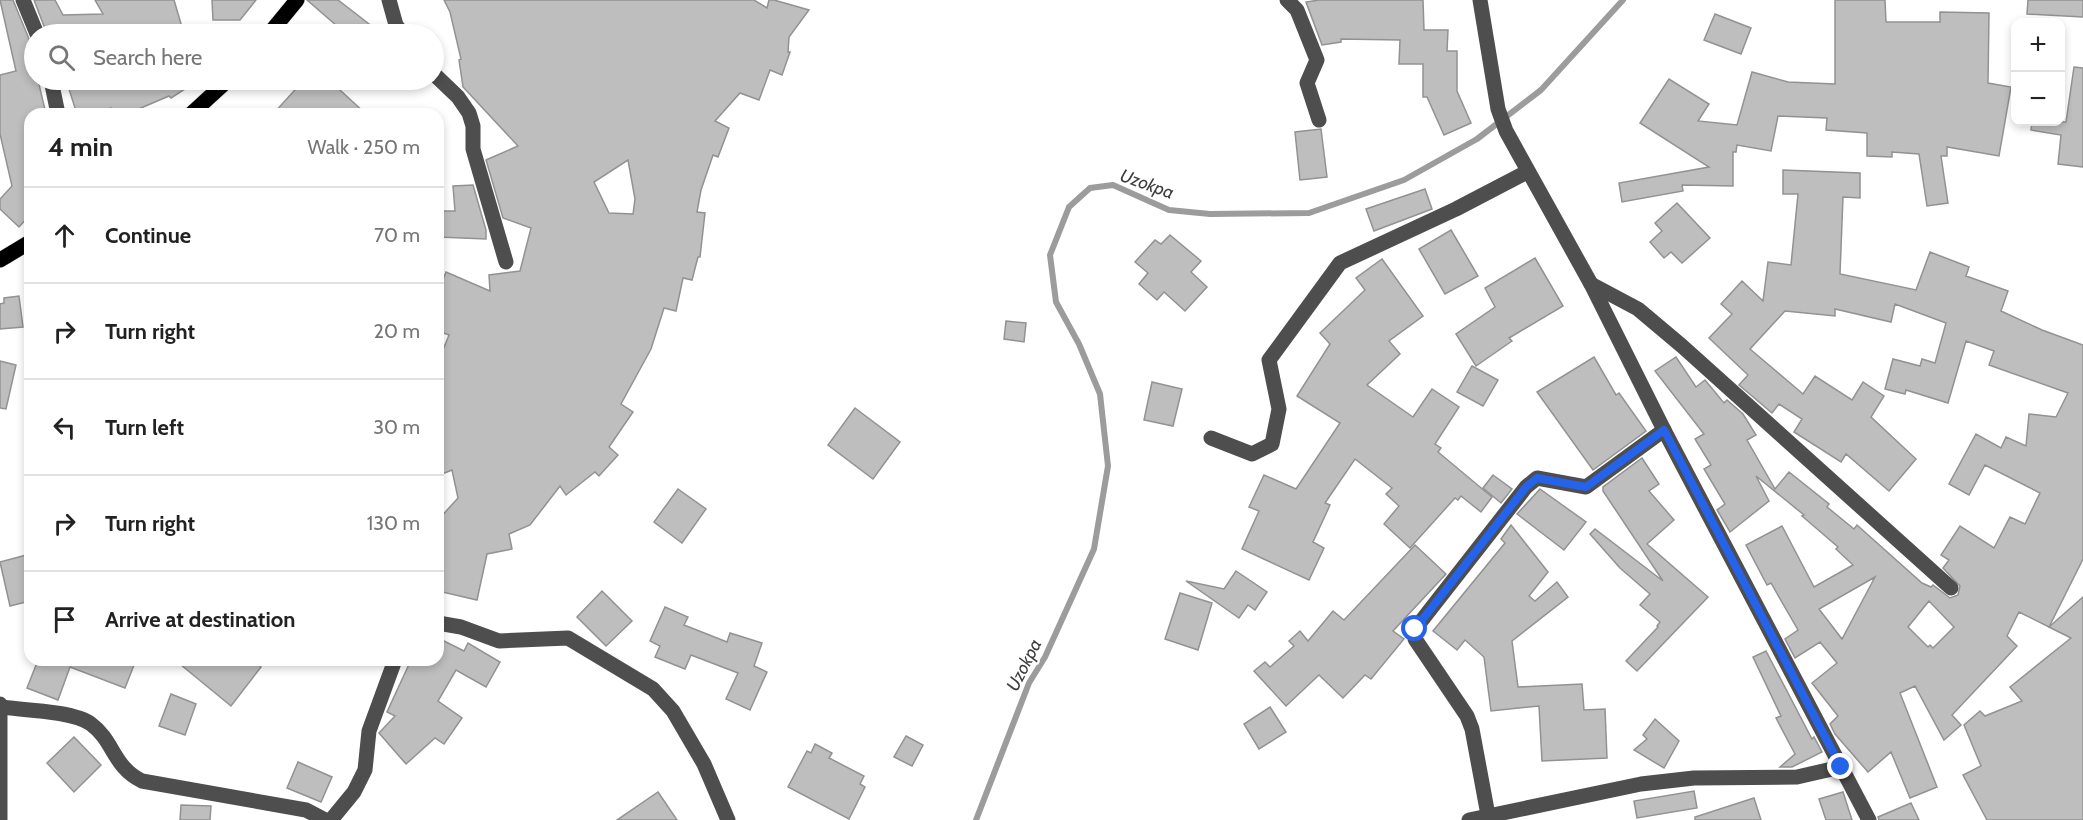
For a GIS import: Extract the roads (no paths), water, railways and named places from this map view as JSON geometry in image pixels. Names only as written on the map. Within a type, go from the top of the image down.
[{"type":"main road","points":[[277,24],[297,0]]},
{"type":"main road","points":[[198,108],[217,90]]},
{"type":"main road","points":[[0,260],[24,246]]},
{"type":"street","points":[[23,0],[34,24]]},
{"type":"street","points":[[388,0],[396,24]]},
{"type":"street","points":[[1287,0],[1297,9],[1317,60],[1307,83],[1319,120]]},
{"type":"street","points":[[1480,0],[1498,109],[1506,131],[1591,284],[1664,430],[1869,820]]},
{"type":"street","points":[[444,84],[458,97],[469,113],[473,126],[473,149],[506,262]]},
{"type":"street","points":[[53,90],[57,108]]},
{"type":"street","points":[[1211,438],[1252,454],[1272,444],[1279,409],[1269,360],[1340,263],[1456,209],[1527,172]]},
{"type":"street","points":[[1591,284],[1638,309],[1682,346],[1951,588]]},
{"type":"street","points":[[1488,815],[1472,729],[1415,639],[1415,629],[1526,487],[1537,478],[1586,487],[1664,430]]},
{"type":"street","points":[[444,624],[461,627],[499,640],[568,638],[653,689],[673,711],[699,755],[728,820]]},
{"type":"street","points":[[332,820],[354,792],[365,770],[369,731],[393,666]]},
{"type":"street","points":[[0,820],[0,705],[78,718],[90,723],[102,735],[116,759],[129,774],[142,781],[306,810],[325,820]]},
{"type":"street","points":[[1469,820],[1641,784],[1694,778],[1797,777],[1841,767]]},
{"type":"waterway","name":"Uzokpa","points":[[976,820],[1029,683],[1045,657],[1094,549],[1108,466],[1100,394],[1079,344],[1056,302],[1050,255],[1069,207],[1090,188],[1113,185],[1169,210],[1210,214],[1309,213],[1404,180],[1477,139],[1541,90],[1623,0]]}]
